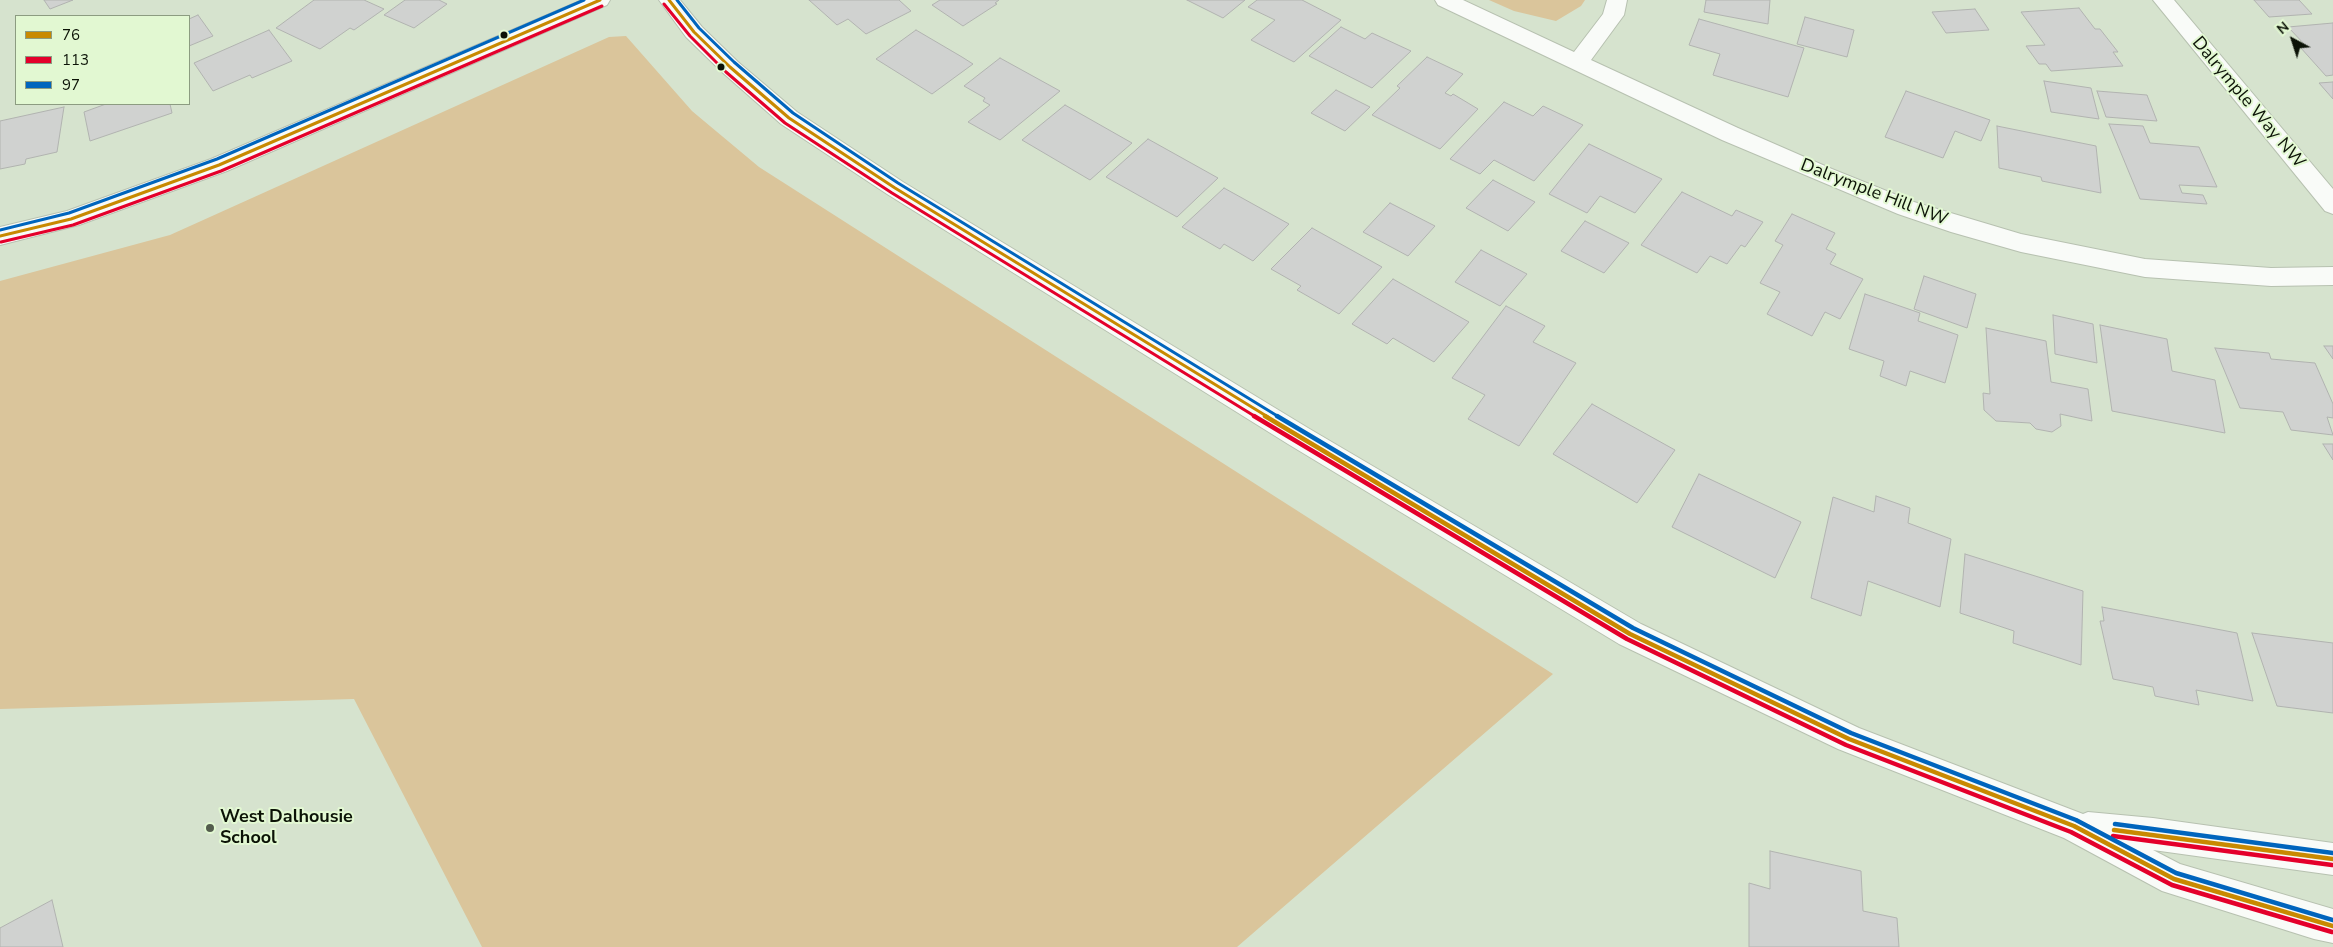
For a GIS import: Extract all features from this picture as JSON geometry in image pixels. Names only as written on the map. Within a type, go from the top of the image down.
[{"type":"street","points":[[0,236],[71,219],[219,165],[600,0]]},
{"type":"street","points":[[669,0],[694,32],[730,67],[789,118],[895,188],[1466,538],[1630,634],[1849,740],[2074,826],[2174,879],[2314,922],[2333,926]]},
{"type":"street","name":"Dalrymple Hill NW","points":[[1445,0],[1730,134],[1859,190],[1924,214],[2021,243],[2145,268],[2271,277],[2333,276]]},
{"type":"street","points":[[1577,63],[1613,15],[1617,0]]},
{"type":"street","name":"Dalrymple Way NW","points":[[2163,0],[2333,205]]},
{"type":"street","points":[[2074,826],[2153,834],[2333,858]]},
{"type":"shaded area","points":[[1489,0],[1585,0],[1581,6],[1556,21],[1514,11]]},
{"type":"shaded area","points":[[626,36],[692,111],[759,167],[1553,674],[1237,947],[482,947],[354,699],[0,709],[0,281],[170,235],[609,37]]},
{"type":"building","points":[[44,0],[73,0],[50,9]]},
{"type":"building","points":[[314,0],[364,0],[384,9],[354,30],[350,28],[320,49],[276,28]]},
{"type":"building","points":[[405,0],[439,0],[447,4],[414,28],[384,15]]},
{"type":"building","points":[[809,0],[899,0],[911,11],[866,34],[848,19],[837,25]]},
{"type":"building","points":[[940,0],[999,0],[995,3],[997,4],[963,26],[932,5]]},
{"type":"building","points":[[1187,0],[1245,0],[1223,18]]},
{"type":"building","points":[[1257,0],[1302,0],[1341,20],[1294,62],[1251,40],[1275,20],[1248,7]]},
{"type":"building","points":[[1706,0],[1770,0],[1768,24],[1704,12]]},
{"type":"building","points":[[2254,0],[2299,0],[2312,14],[2269,17]]},
{"type":"building","points":[[2079,8],[2095,29],[2100,29],[2118,52],[2113,52],[2123,66],[2051,71],[2046,64],[2039,64],[2026,46],[2045,45],[2021,12]]},
{"type":"building","points":[[1975,9],[1989,30],[1946,33],[1932,12]]},
{"type":"building","points":[[198,15],[213,36],[190,46],[190,19]]},
{"type":"building","points":[[1805,17],[1854,30],[1847,57],[1797,44]]},
{"type":"building","points":[[1699,19],[1804,48],[1788,97],[1713,75],[1720,54],[1689,45]]},
{"type":"building","points":[[2333,23],[2333,75],[2326,76],[2300,47],[2306,46],[2288,27]]},
{"type":"building","points":[[1341,27],[1365,39],[1372,33],[1411,51],[1372,88],[1309,56]]},
{"type":"building","points":[[269,30],[292,61],[252,78],[250,75],[213,91],[194,63]]},
{"type":"building","points":[[916,30],[973,64],[932,94],[876,59]]},
{"type":"building","points":[[1427,57],[1463,74],[1445,93],[1451,96],[1453,94],[1478,109],[1440,149],[1372,115],[1400,88],[1397,86]]},
{"type":"building","points":[[1000,58],[1060,91],[1000,140],[968,122],[990,105],[983,101],[985,98],[964,86]]},
{"type":"building","points":[[2044,81],[2091,88],[2099,119],[2051,112]]},
{"type":"building","points":[[2333,82],[2333,99],[2319,83]]},
{"type":"building","points":[[1336,90],[1370,107],[1345,131],[1311,113]]},
{"type":"building","points":[[1906,91],[1990,120],[1981,141],[1955,131],[1943,158],[1885,137]]},
{"type":"building","points":[[2097,91],[2147,95],[2157,121],[2106,117]]},
{"type":"building","points":[[1504,102],[1533,116],[1543,106],[1583,125],[1534,181],[1494,160],[1480,174],[1450,159]]},
{"type":"building","points":[[103,105],[170,105],[172,113],[90,141],[84,112]]},
{"type":"building","points":[[1065,105],[1132,143],[1090,180],[1022,140]]},
{"type":"building","points":[[64,107],[57,152],[26,159],[25,164],[0,169],[0,121]]},
{"type":"building","points":[[2109,124],[2143,126],[2150,143],[2199,147],[2217,187],[2179,185],[2182,193],[2203,195],[2207,204],[2140,199]]},
{"type":"building","points":[[1997,126],[2096,146],[2101,193],[2042,181],[2041,177],[1999,168]]},
{"type":"building","points":[[1148,139],[1218,178],[1177,217],[1106,177]]},
{"type":"building","points":[[1589,144],[1662,179],[1635,213],[1600,196],[1587,213],[1549,194]]},
{"type":"building","points":[[1493,180],[1535,202],[1508,231],[1466,208]]},
{"type":"building","points":[[1224,188],[1289,224],[1253,261],[1224,244],[1220,249],[1182,227]]},
{"type":"building","points":[[1682,192],[1732,216],[1736,210],[1763,222],[1745,247],[1741,245],[1727,264],[1710,256],[1697,273],[1641,245]]},
{"type":"building","points":[[1390,203],[1435,226],[1408,256],[1363,232]]},
{"type":"building","points":[[1792,214],[1835,233],[1826,249],[1836,254],[1830,264],[1863,279],[1840,319],[1825,312],[1812,336],[1767,314],[1780,292],[1760,283],[1783,245],[1775,241]]},
{"type":"building","points":[[1585,221],[1629,243],[1604,273],[1561,251]]},
{"type":"building","points":[[1312,228],[1382,267],[1339,314],[1297,290],[1301,286],[1271,269]]},
{"type":"building","points":[[1481,250],[1527,274],[1500,306],[1455,282]]},
{"type":"building","points":[[1924,276],[1976,294],[1967,328],[1914,309]]},
{"type":"building","points":[[1393,279],[1469,322],[1434,362],[1393,338],[1387,344],[1352,324]]},
{"type":"building","points":[[1865,294],[1920,313],[1918,321],[1958,335],[1945,383],[1910,371],[1906,386],[1880,376],[1884,361],[1849,349]]},
{"type":"building","points":[[1506,306],[1545,326],[1533,342],[1576,363],[1519,446],[1468,419],[1485,395],[1452,378]]},
{"type":"building","points":[[2053,315],[2093,324],[2097,363],[2055,354]]},
{"type":"building","points":[[2100,325],[2167,339],[2172,371],[2215,380],[2225,433],[2112,411]]},
{"type":"building","points":[[1986,328],[2046,341],[2051,382],[2088,389],[2092,421],[2060,414],[2061,426],[2052,432],[2036,429],[2030,423],[1996,421],[1984,410],[1983,393],[1990,394]]},
{"type":"building","points":[[2324,346],[2333,346],[2333,359]]},
{"type":"building","points":[[2215,348],[2269,353],[2271,359],[2315,363],[2333,404],[2333,418],[2327,417],[2333,435],[2291,430],[2283,412],[2240,408]]},
{"type":"building","points":[[1592,404],[1675,450],[1637,503],[1553,454]]},
{"type":"building","points":[[2323,444],[2333,444],[2333,460]]},
{"type":"building","points":[[1699,474],[1801,522],[1775,578],[1672,527]]},
{"type":"building","points":[[1876,496],[1910,508],[1908,523],[1951,539],[1940,607],[1868,581],[1861,616],[1811,598],[1833,497],[1874,512]]},
{"type":"building","points":[[1965,554],[2083,591],[2081,665],[2013,643],[2014,631],[1960,613]]},
{"type":"building","points":[[2102,607],[2237,633],[2253,701],[2196,690],[2199,705],[2155,696],[2153,687],[2113,679],[2100,621],[2104,621]]},
{"type":"building","points":[[2252,633],[2333,643],[2333,713],[2277,706]]},
{"type":"building","points":[[1770,851],[1861,871],[1863,911],[1897,918],[1899,947],[1749,947],[1749,883],[1770,889]]},
{"type":"building","points":[[52,900],[63,947],[0,947],[0,928]]},
{"type":"transit line","name":"97","points":[[0,230],[69,213],[217,159],[584,0]]},
{"type":"transit line","name":"76","points":[[0,236],[71,219],[219,165],[600,0]]},
{"type":"transit line","name":"76","points":[[669,0],[694,32],[730,67],[789,118],[895,188],[1298,436],[1630,634],[1849,739],[2074,826],[2174,879],[2333,926]]},
{"type":"transit line","name":"97","points":[[677,0],[699,28],[734,62],[793,113],[898,183],[1301,431],[1633,628],[1851,733],[2076,820],[2176,873],[2333,920]]},
{"type":"transit line","name":"113","points":[[664,4],[690,36],[726,72],[785,123],[892,193],[1295,441],[1627,639],[1846,745],[2071,832],[2172,885],[2332,932]]},
{"type":"transit line","name":"113","points":[[1,242],[73,225],[221,171],[602,6]]},
{"type":"transit line","name":"97","points":[[2115,824],[2333,853]]},
{"type":"transit line","name":"76","points":[[2114,830],[2333,859]]},
{"type":"transit line","name":"113","points":[[2113,836],[2332,865]]},
{"type":"place","name":"West Dalhousie School","points":[[210,828]]}]
